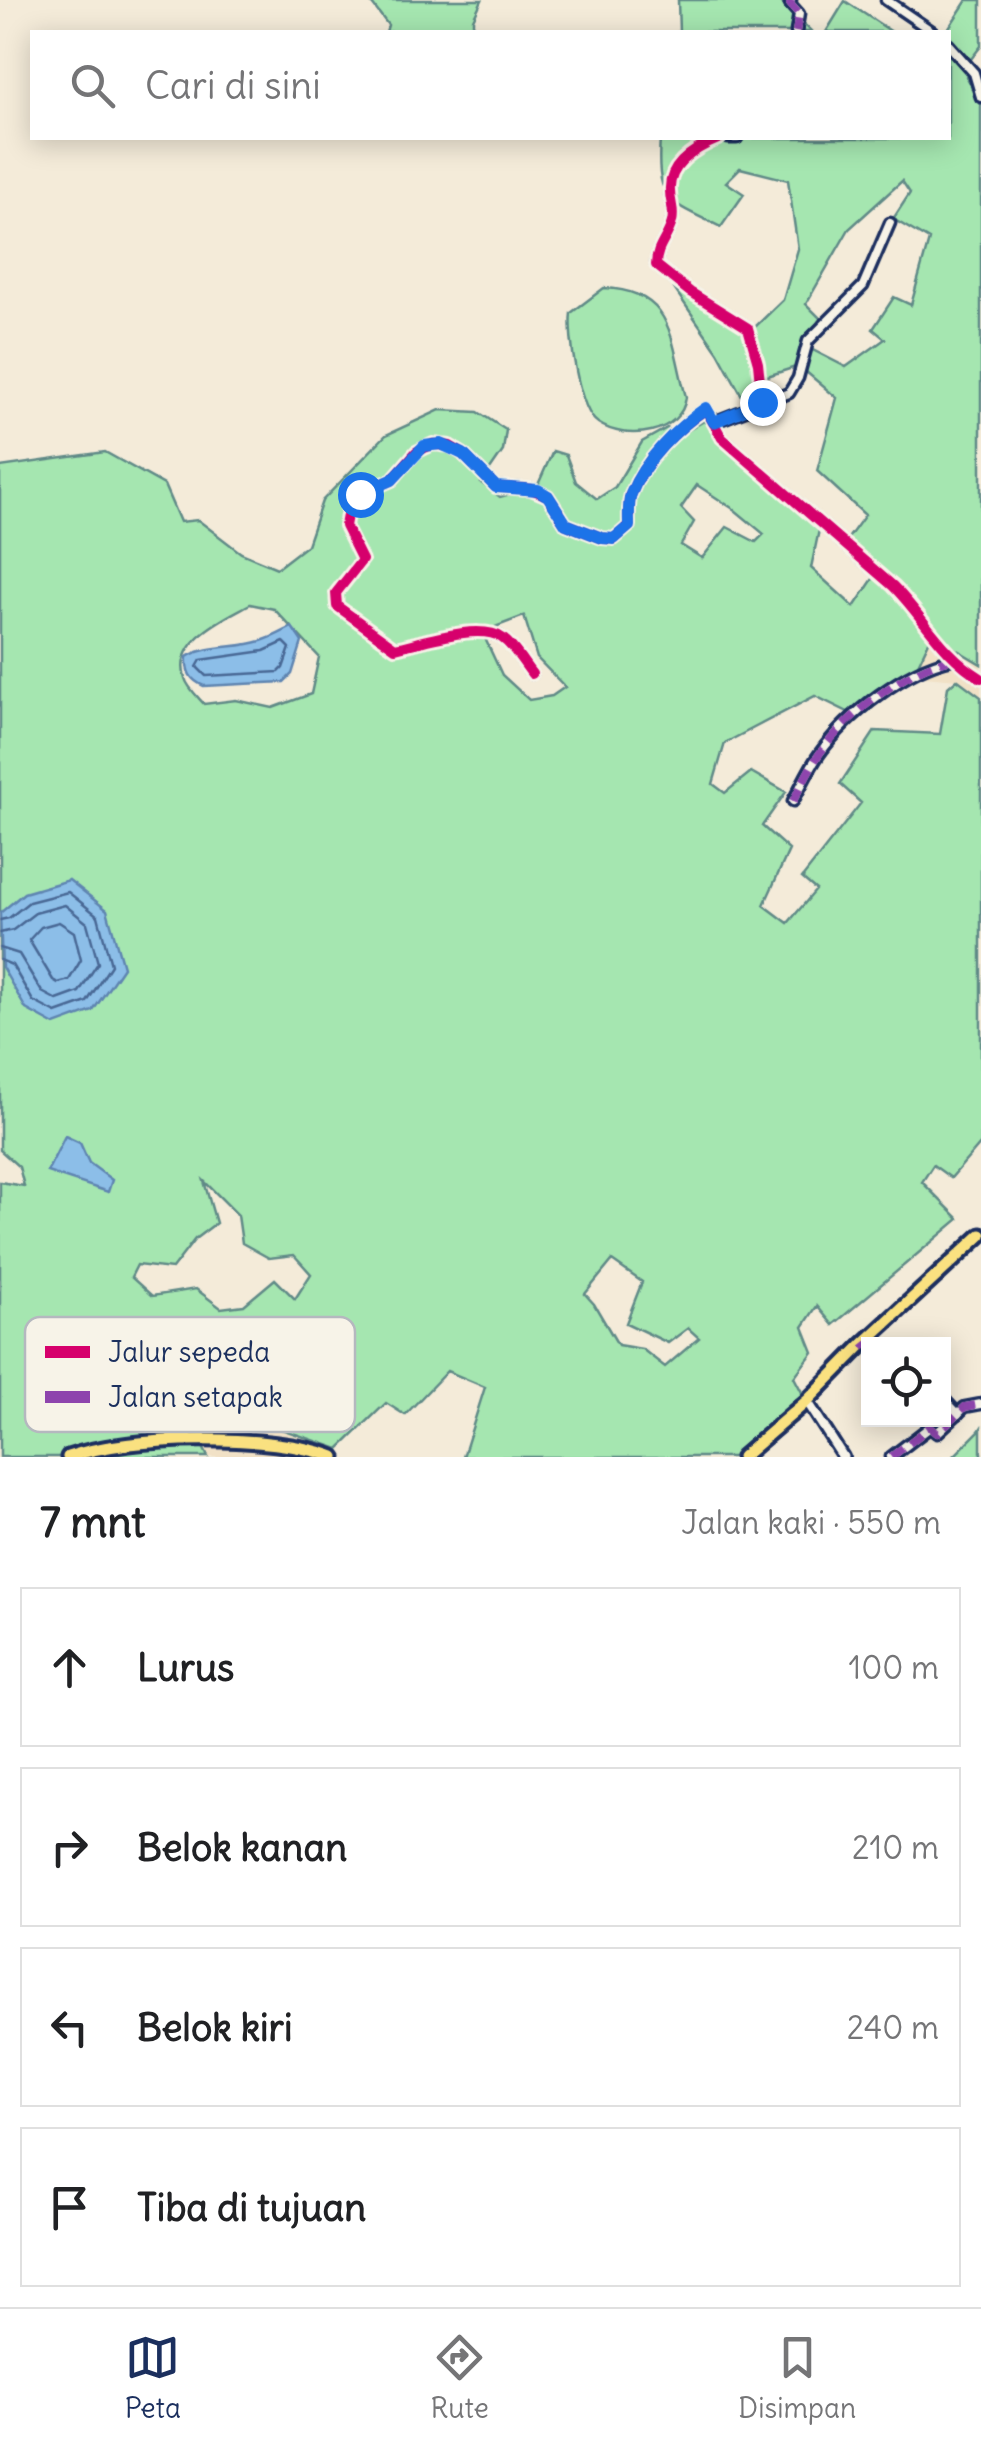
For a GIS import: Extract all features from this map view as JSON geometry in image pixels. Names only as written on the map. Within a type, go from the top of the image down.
[{"type":"main road","points":[[874,1337],[981,1234]]},
{"type":"main road","points":[[742,1457],[861,1350]]},
{"type":"main road","points":[[68,1457],[126,1443],[196,1441],[283,1445],[334,1457]]},
{"type":"street","points":[[791,0],[799,14],[796,30]]},
{"type":"street","points":[[886,0],[929,30]]},
{"type":"street","points":[[951,47],[974,74],[981,97]]},
{"type":"street","points":[[715,140],[695,148],[670,176],[675,210],[670,232],[656,252],[656,265],[690,292],[748,328],[758,363],[762,402]]},
{"type":"street","points":[[714,422],[781,398],[792,388],[808,341],[863,286],[890,222]]},
{"type":"street","points":[[532,674],[501,636],[452,634],[394,648],[337,606],[336,593],[362,560],[345,526],[349,504],[360,494],[392,480],[424,446],[441,444],[463,454],[496,487],[538,490],[548,496],[566,524],[614,539],[629,526],[632,492],[663,445],[680,426],[706,408],[730,446],[893,586],[952,659],[981,678]]},
{"type":"street","points":[[793,801],[824,748],[881,693],[920,670],[952,659]]},
{"type":"street","points":[[807,1401],[843,1457]]},
{"type":"street","points":[[891,1457],[930,1427],[938,1433],[966,1407],[981,1404]]},
{"type":"street","points":[[951,1406],[958,1414]]},
{"type":"shaded area","points":[[932,634],[981,664],[981,697],[957,679],[913,675]]},
{"type":"shaded area","points":[[206,1432],[290,1432],[339,1449],[334,1457],[208,1457],[199,1439]]},
{"type":"green space","points":[[369,0],[482,0],[473,19],[473,30],[387,30],[388,25]]},
{"type":"green space","points":[[678,0],[779,0],[810,30],[679,30]]},
{"type":"green space","points":[[967,0],[981,0],[981,46],[971,59],[966,76],[981,101],[981,664],[932,635],[913,675],[870,694],[850,713],[815,696],[725,743],[713,784],[725,793],[751,772],[786,792],[762,826],[789,850],[764,905],[788,923],[816,890],[802,878],[861,803],[840,784],[875,731],[940,734],[948,687],[957,679],[981,697],[981,1143],[951,1178],[933,1165],[922,1182],[959,1219],[833,1325],[817,1306],[803,1327],[813,1352],[794,1377],[806,1400],[734,1457],[463,1457],[485,1387],[447,1371],[405,1415],[386,1403],[339,1449],[290,1432],[355,1432],[355,1317],[25,1317],[25,1432],[206,1432],[199,1439],[208,1457],[0,1457],[0,1182],[24,1186],[19,1167],[0,1150],[0,467],[105,452],[164,485],[180,522],[198,520],[241,553],[277,568],[307,545],[322,501],[386,435],[440,410],[478,412],[506,430],[503,451],[481,483],[500,497],[537,487],[553,451],[566,455],[576,482],[597,499],[615,487],[642,442],[667,428],[679,436],[704,421],[820,525],[811,568],[854,607],[879,570],[846,541],[865,515],[817,471],[837,398],[799,366],[755,380],[757,401],[747,405],[718,352],[673,287],[700,305],[754,328],[783,300],[798,249],[788,180],[740,168],[726,182],[744,194],[721,227],[669,197],[663,187],[660,140],[951,140],[951,30],[947,30]],"holes":[[[902,181],[910,193],[893,219],[929,240],[911,305],[894,297],[873,329],[885,339],[846,367],[805,346],[820,318],[806,304],[849,229]],[[697,485],[764,534],[756,542],[727,527],[702,558],[681,545],[694,522],[681,508]],[[250,604],[274,609],[319,657],[311,694],[273,708],[236,700],[204,704],[186,681],[183,664],[187,652],[204,632]],[[524,616],[537,658],[565,687],[552,696],[529,700],[502,675],[482,632]],[[204,1181],[238,1215],[242,1243],[269,1258],[294,1255],[311,1274],[295,1299],[275,1279],[244,1305],[221,1308],[196,1289],[152,1296],[131,1277],[137,1265],[172,1269],[195,1239],[216,1223]],[[612,1261],[642,1282],[626,1323],[668,1343],[688,1328],[699,1338],[665,1367],[642,1349],[618,1345],[585,1294]]]},
{"type":"green space","points":[[845,1],[889,30],[827,30]]},
{"type":"green space","points":[[604,288],[645,298],[666,322],[672,338],[686,397],[674,419],[651,431],[623,432],[598,423],[580,389],[571,313]]},
{"type":"green space","points":[[981,1428],[981,1457],[953,1457],[979,1431]]},
{"type":"water","points":[[292,627],[302,642],[292,674],[284,682],[204,686],[190,675],[187,657],[195,653],[252,643]]},
{"type":"water","points":[[69,880],[107,910],[123,967],[93,1011],[55,1025],[26,1009],[2,967],[0,913],[24,893]]},
{"type":"water","points":[[65,1136],[80,1143],[89,1163],[112,1180],[108,1192],[47,1172]]},
{"type":"marked path","points":[[791,0],[799,14],[796,30]]},
{"type":"marked path","points":[[793,801],[820,753],[846,723],[915,672],[952,659]]},
{"type":"marked path","points":[[891,1457],[930,1427],[937,1433],[965,1407],[981,1404]]},
{"type":"cycle path","points":[[716,140],[694,151],[674,172],[670,191],[672,222],[656,265],[690,292],[748,328],[758,363],[762,402]]},
{"type":"cycle path","points":[[532,674],[510,645],[492,634],[465,633],[395,648],[337,606],[336,593],[362,560],[345,526],[349,504],[360,494],[392,480],[416,452],[433,444],[450,446],[496,487],[531,489],[548,496],[566,524],[614,539],[629,526],[630,498],[644,469],[673,435],[706,409],[722,438],[893,586],[944,647],[981,678]]},
{"type":"route","points":[[360,494],[392,480],[424,446],[441,444],[463,454],[496,487],[538,490],[548,496],[566,524],[614,539],[629,526],[632,492],[680,426],[706,408],[714,422],[762,402]]}]
